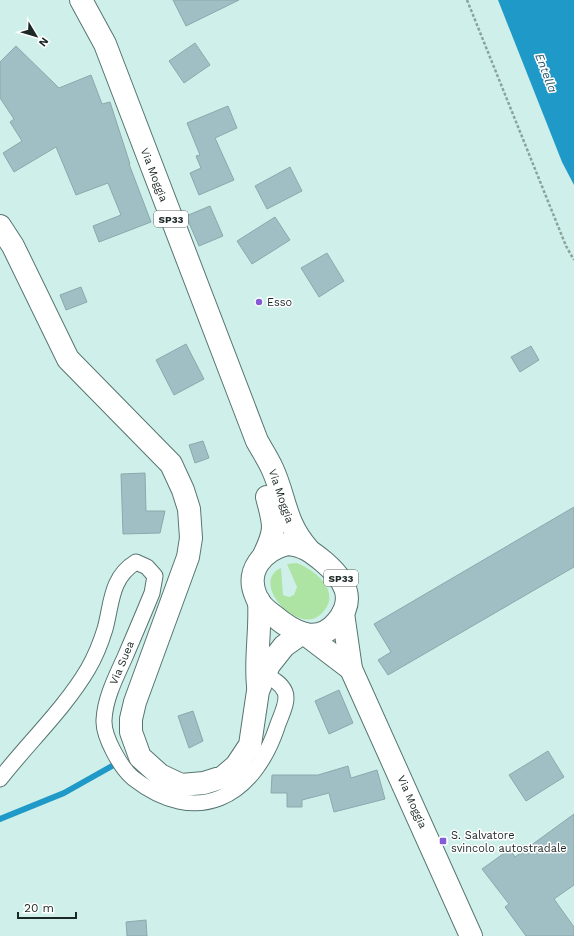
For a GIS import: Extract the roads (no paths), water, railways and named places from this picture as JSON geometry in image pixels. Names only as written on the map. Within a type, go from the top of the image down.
[{"type":"main road","name":"Via Moggia","points":[[81,0],[105,44],[257,441],[272,468],[293,529],[308,549],[342,579],[346,596],[343,613],[351,670],[471,936]]},
{"type":"main road","points":[[0,226],[14,246],[68,359],[171,464],[183,490],[189,509],[190,538],[188,557],[134,707],[131,732],[140,757],[160,775],[181,784],[204,783],[223,777],[236,766],[250,745],[262,683],[269,665],[284,646],[303,634],[320,633],[326,631],[336,623],[343,613]]},
{"type":"main road","name":"Via Moggia","points":[[257,441],[261,470],[274,525],[272,539],[264,555],[256,566],[253,578],[254,591],[258,601],[266,610],[288,628],[303,634],[351,670]]},
{"type":"main road","name":"Via Moggia","points":[[264,555],[275,548],[287,544],[308,549]]},
{"type":"main road","points":[[258,601],[260,615],[257,666],[262,683]]},
{"type":"street","name":"Via Suea","points":[[0,779],[27,745],[48,724],[88,669],[105,630],[115,586],[126,569],[136,562],[147,567],[155,576],[152,593],[111,688],[104,721],[117,760],[129,775],[149,790],[165,797],[190,804],[208,802],[242,785],[256,771],[267,752],[285,702],[285,693],[277,681],[262,683]]},
{"type":"water","name":"Entella","points":[[498,0],[574,0],[574,185],[562,162]]},
{"type":"waterway","points":[[0,819],[64,793],[112,766]]},
{"type":"place","name":"Esso","points":[[259,302]]},
{"type":"place","name":"S. Salvatore svincolo autostradale","points":[[443,841]]}]
